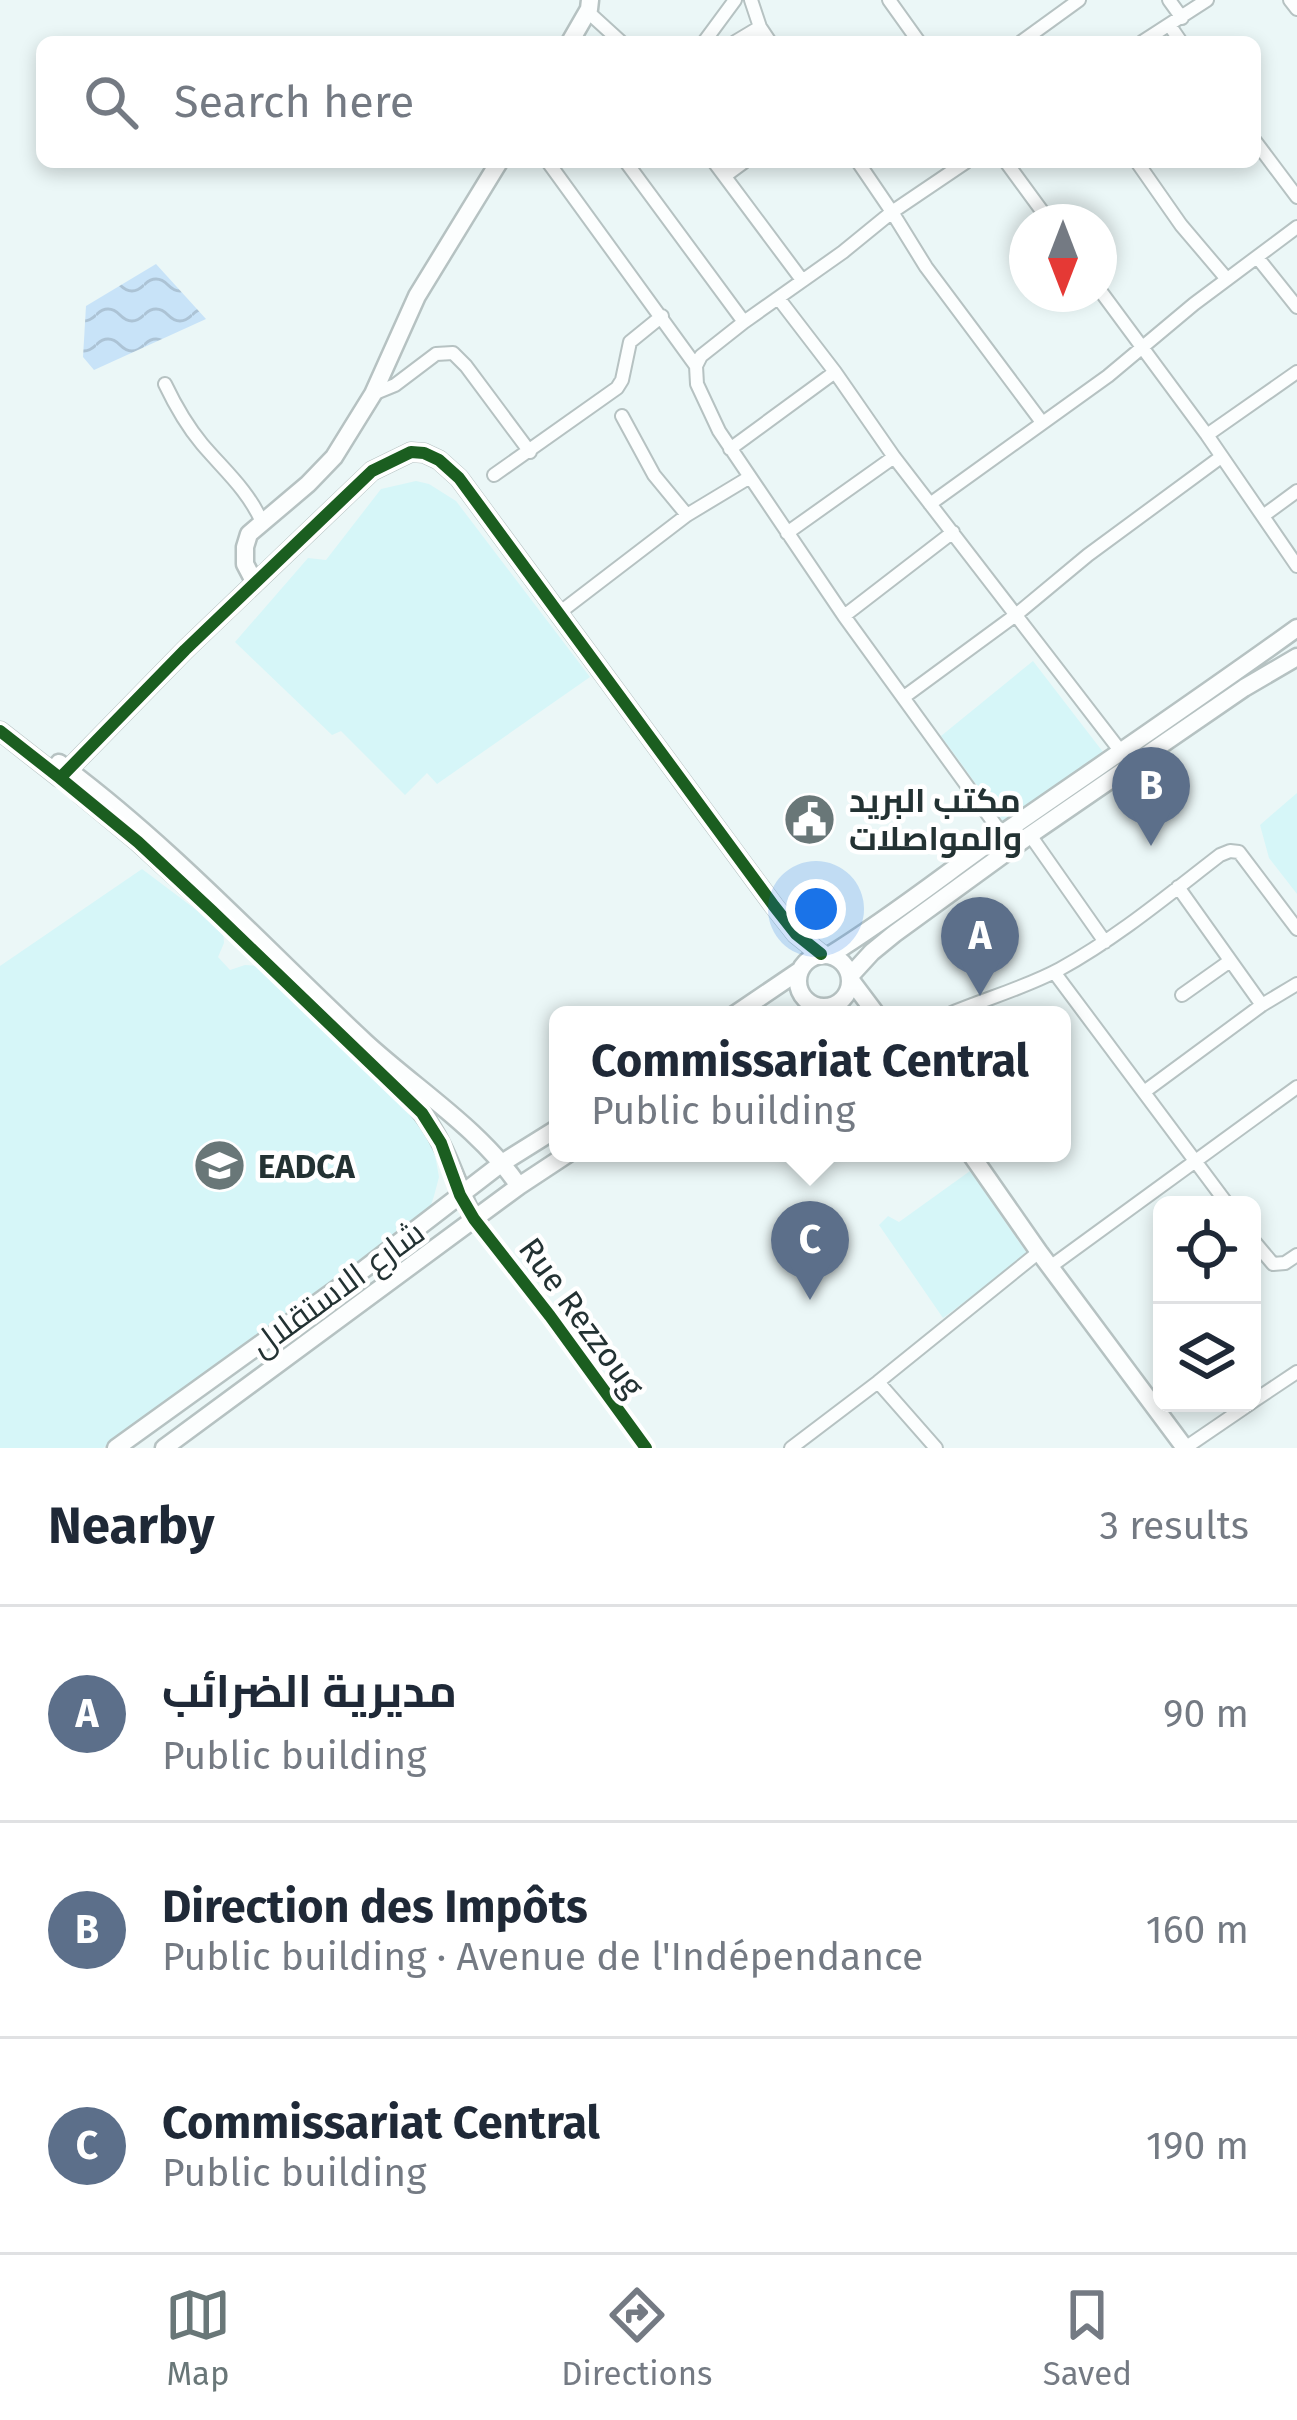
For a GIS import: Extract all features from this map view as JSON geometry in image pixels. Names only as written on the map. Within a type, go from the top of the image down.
[{"type":"street","points":[[708,36],[735,0]]},
{"type":"street","points":[[751,0],[766,36]]},
{"type":"street","points":[[889,0],[912,36]]},
{"type":"street","points":[[1029,36],[1079,0]]},
{"type":"street","points":[[1169,0],[1180,36]]},
{"type":"street","points":[[1152,36],[1207,0]]},
{"type":"street","points":[[1290,0],[1297,8]]},
{"type":"street","points":[[574,36],[593,5],[616,36]]},
{"type":"street","points":[[745,36],[760,27]]},
{"type":"street","points":[[1261,150],[1297,197]]},
{"type":"street","points":[[254,583],[245,564],[249,534],[334,457],[373,394],[417,296],[495,168]]},
{"type":"street","points":[[552,168],[696,366],[698,383],[730,449],[1002,834]]},
{"type":"street","points":[[630,168],[744,322]]},
{"type":"street","points":[[718,168],[802,280]]},
{"type":"street","points":[[724,176],[735,168]]},
{"type":"street","points":[[862,168],[926,267],[1041,422]]},
{"type":"street","points":[[696,366],[701,356],[744,322],[957,168]]},
{"type":"street","points":[[1010,168],[1037,204]]},
{"type":"street","points":[[1141,168],[1226,278]]},
{"type":"street","points":[[930,503],[1108,376],[1226,278],[1297,227]]},
{"type":"street","points":[[1257,257],[1297,307]]},
{"type":"street","points":[[778,299],[1122,753]]},
{"type":"street","points":[[1116,312],[1297,566]]},
{"type":"street","points":[[494,475],[617,388],[630,342],[662,316]]},
{"type":"street","points":[[373,394],[395,385],[436,354],[453,353],[530,452]]},
{"type":"street","points":[[730,449],[835,372]]},
{"type":"street","points":[[1207,436],[1297,372]]},
{"type":"street","points":[[165,384],[196,438],[251,497],[262,522]]},
{"type":"street","points":[[622,416],[654,475],[687,515]]},
{"type":"street","points":[[63,773],[372,471],[411,452],[424,453],[459,478],[796,934],[843,962],[870,1006]]},
{"type":"street","points":[[787,533],[894,457]]},
{"type":"street","points":[[904,697],[1221,457]]},
{"type":"street","points":[[559,613],[687,515],[750,477]]},
{"type":"street","points":[[1263,516],[1297,490]]},
{"type":"street","points":[[844,616],[953,532]]},
{"type":"street","points":[[747,1006],[808,960],[872,929],[1297,628]]},
{"type":"street","points":[[831,1006],[846,995],[850,978],[872,952],[894,934],[1244,688],[1297,657]]},
{"type":"street","points":[[0,720],[138,842],[408,1096],[441,1143],[474,1219]]},
{"type":"street","points":[[0,730],[122,813],[364,1042],[477,1137],[519,1186]]},
{"type":"street","points":[[1030,836],[1106,942]]},
{"type":"street","points":[[969,1006],[1054,972],[1106,942],[1230,851],[1239,852],[1297,929]]},
{"type":"street","points":[[1178,887],[1262,1005]]},
{"type":"street","points":[[796,934],[821,925]]},
{"type":"street","points":[[796,934],[800,993],[813,1006]]},
{"type":"street","points":[[1182,995],[1230,962]]},
{"type":"street","points":[[1054,972],[1222,1196]]},
{"type":"street","points":[[1144,1092],[1297,984]]},
{"type":"street","points":[[791,1448],[1045,1259],[1297,1087]]},
{"type":"street","name":"شارع الاستقلال","points":[[116,1448],[502,1163],[549,1134]]},
{"type":"street","points":[[436,1215],[445,1180],[441,1143]]},
{"type":"street","points":[[164,1448],[555,1162]]},
{"type":"street","points":[[976,1162],[1185,1448],[1238,1412]]},
{"type":"street","name":"Rue Rezzoug","points":[[474,1219],[646,1448]]},
{"type":"street","points":[[1261,1250],[1273,1264],[1286,1263],[1297,1255]]},
{"type":"street","points":[[359,1273],[374,1293]]},
{"type":"street","points":[[288,1324],[304,1345]]},
{"type":"street","points":[[1261,1396],[1297,1372]]},
{"type":"street","points":[[878,1382],[936,1448]]},
{"type":"shaded area","points":[[416,481],[456,501],[590,677],[437,784],[427,773],[405,795],[341,731],[332,735],[235,642],[308,558],[326,560],[381,489]]},
{"type":"shaded area","points":[[1033,661],[1103,752],[1005,824],[941,736]]},
{"type":"shaded area","points":[[1297,793],[1297,894],[1269,858],[1260,825]]},
{"type":"shaded area","name":"EADCA","points":[[142,869],[223,930],[218,957],[230,970],[260,966],[431,1133],[439,1177],[429,1211],[103,1448],[0,1448],[0,966]]},
{"type":"shaded area","points":[[970,1171],[1028,1255],[943,1318],[879,1225],[888,1216],[899,1222]]},
{"type":"water","points":[[156,264],[206,319],[94,370],[83,357],[86,306]]},
{"type":"cycle path","points":[[0,731],[60,778],[372,471],[411,452],[424,453],[459,478],[774,906],[796,934],[821,954]]},
{"type":"cycle path","points":[[60,778],[138,842],[422,1113],[441,1143],[474,1219],[646,1448]]},
{"type":"place","name":"مكتب البريد والمواصلات","points":[[810,819]]},
{"type":"place","name":"Direction des Impôts","points":[[1151,846]]},
{"type":"place","name":"مديرية الضرائب","points":[[980,996]]},
{"type":"place","name":"EADCA","points":[[219,1166]]},
{"type":"place","name":"Commissariat Central","points":[[810,1300]]}]
